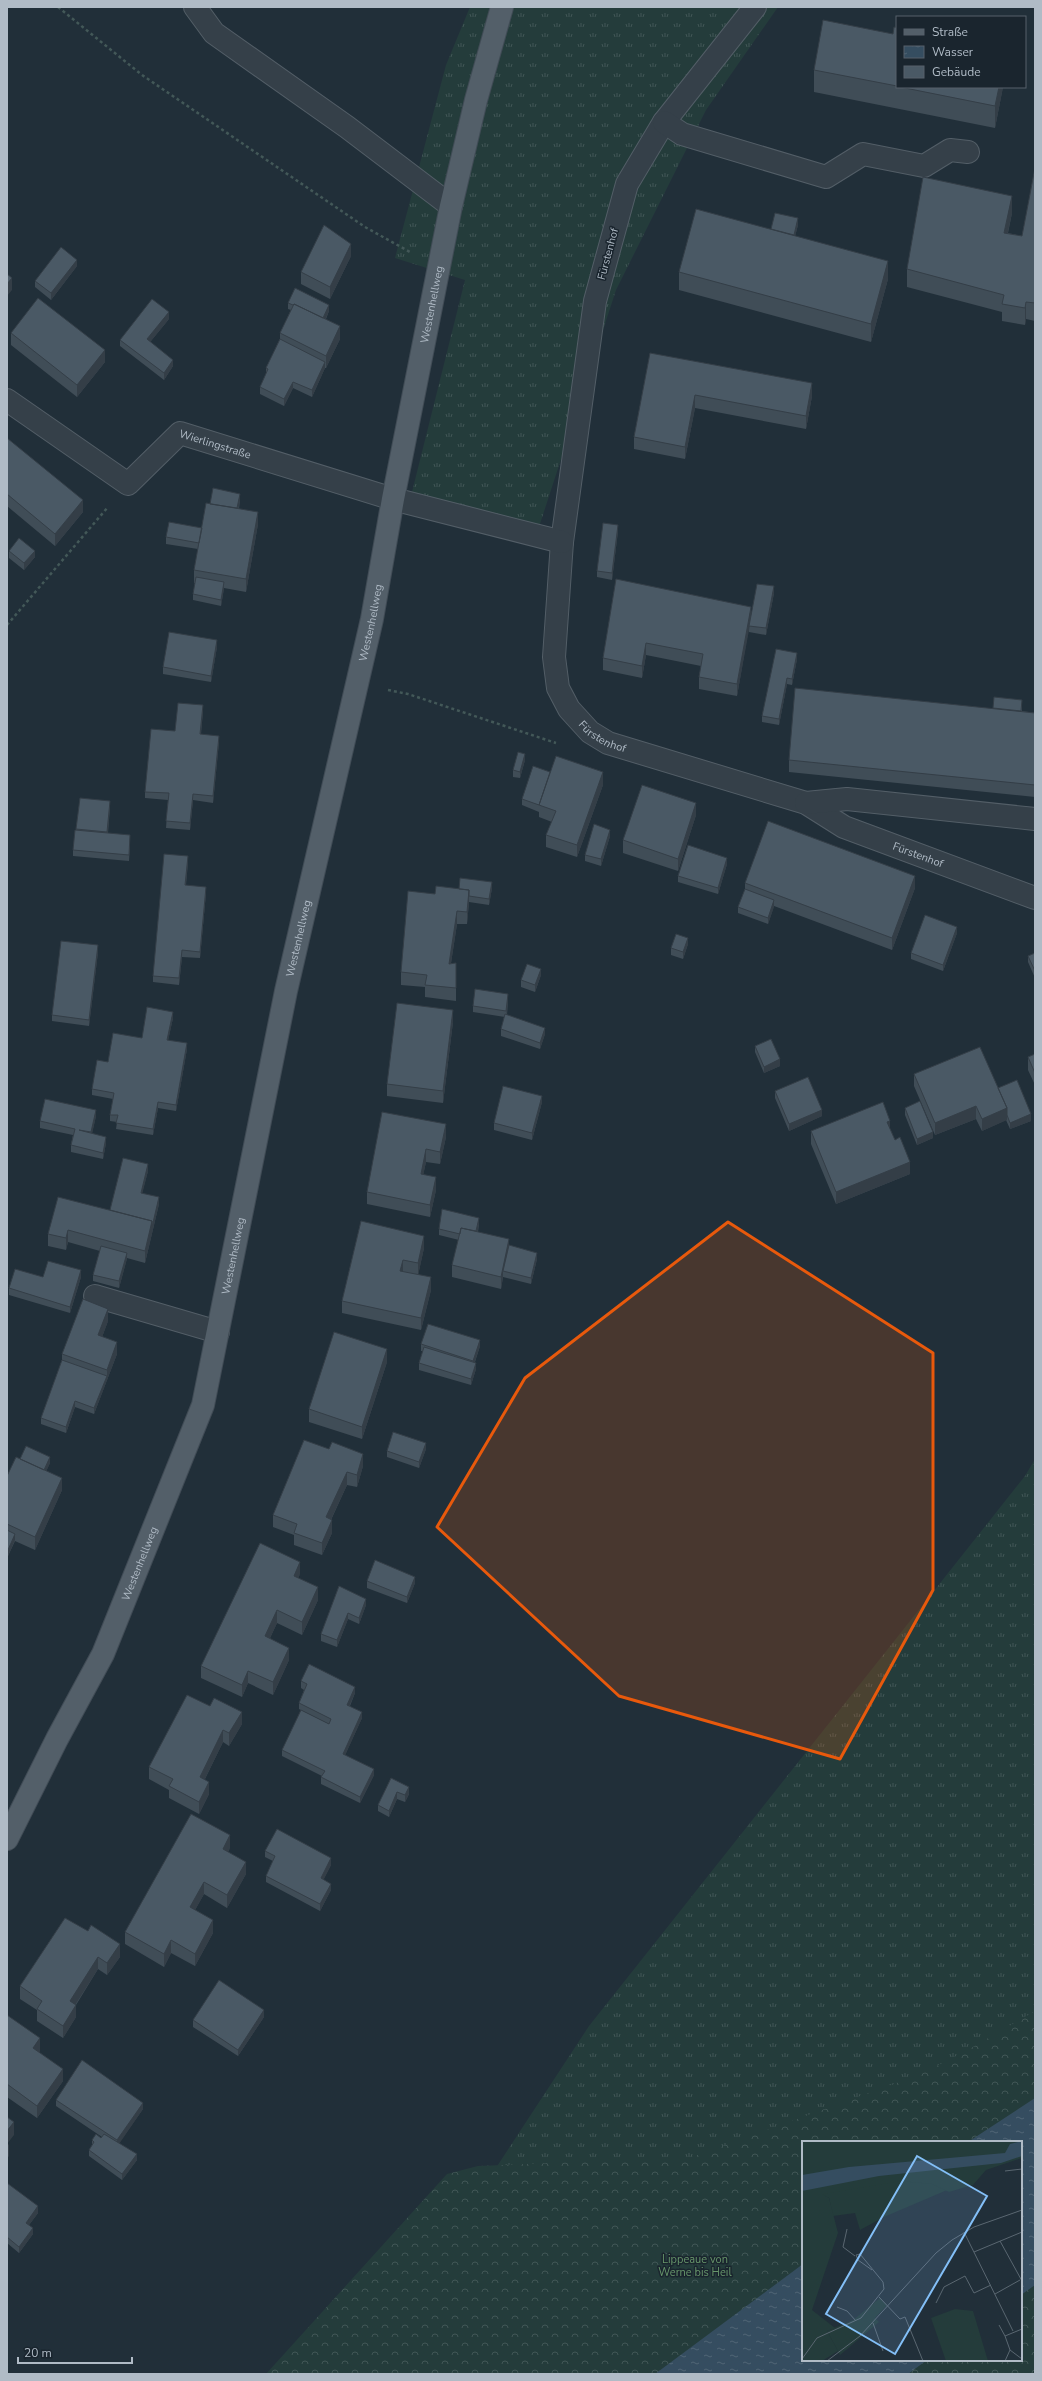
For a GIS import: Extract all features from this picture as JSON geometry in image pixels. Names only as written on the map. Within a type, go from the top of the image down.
[{"type":"main road","name":"Westenhellweg","points":[[10,1827],[106,1647],[203,1406],[286,991],[372,619],[393,499],[451,206],[502,7]]},
{"type":"street","points":[[195,7],[214,33],[347,128],[451,206]]},
{"type":"street","name":"Fürstenhof","points":[[755,7],[664,122],[627,184],[595,301],[562,542],[554,657],[558,688],[569,709],[590,732],[608,743],[806,803],[844,827],[1035,898]]},
{"type":"street","points":[[664,122],[682,134],[826,177],[863,154],[924,166],[950,150],[968,152]]},
{"type":"street","points":[[7,400],[128,484]]},
{"type":"street","name":"Wierlingstraße","points":[[128,484],[180,433],[393,499]]},
{"type":"street","points":[[393,499],[562,542]]},
{"type":"street","name":"Fürstenhof","points":[[806,803],[847,798],[1035,819]]},
{"type":"street","points":[[95,1296],[218,1332]]},
{"type":"path","points":[[58,7],[142,75],[365,227],[438,268]]},
{"type":"path","points":[[7,625],[128,484]]},
{"type":"path","points":[[357,685],[408,694],[567,747],[590,732]]},
{"type":"highlighted area","points":[[728,1222],[933,1353],[933,1590],[840,1759],[619,1696],[437,1527],[525,1378]]},
{"type":"green space","points":[[470,7],[778,7],[706,110],[616,290],[538,530],[410,500],[465,280],[395,258],[446,65]]},
{"type":"green space","points":[[1035,1459],[1035,2098],[802,2141],[802,2143],[342,2374],[444,2247],[589,2026],[1025,1476]]},
{"type":"green space","name":"Lippeaue von Werne bis Heil","points":[[1035,2011],[1035,2374],[266,2374],[447,2174],[478,2166],[692,2157],[921,2074],[966,2051]]},
{"type":"water","points":[[1035,2098],[1035,2285],[1022,2294],[1022,2141],[970,2141]]},
{"type":"water","points":[[802,2265],[802,2361],[926,2361],[908,2374],[655,2374]]},
{"type":"building","points":[[823,20],[893,34],[894,27],[896,28],[896,86],[814,70]]},
{"type":"building","points":[[905,88],[999,88],[995,106]]},
{"type":"building","points":[[1035,168],[1035,303],[1026,302],[1025,308],[1002,304],[1004,295],[907,269],[923,177],[1012,196],[1004,233],[1022,236]]},
{"type":"building","points":[[696,209],[888,261],[871,324],[679,272]]},
{"type":"building","points":[[775,213],[798,218],[794,235],[771,229]]},
{"type":"building","points":[[324,225],[351,244],[330,287],[301,272]]},
{"type":"building","points":[[61,247],[77,260],[51,293],[35,281]]},
{"type":"building","points":[[7,274],[12,278],[7,284]]},
{"type":"building","points":[[295,288],[329,305],[323,318],[294,304],[288,303]]},
{"type":"building","points":[[38,298],[105,350],[77,385],[11,333]]},
{"type":"building","points":[[152,299],[169,312],[147,339],[173,360],[164,373],[120,340]]},
{"type":"building","points":[[294,304],[340,326],[326,356],[280,333]]},
{"type":"building","points":[[280,339],[325,362],[312,390],[293,382],[284,399],[260,387],[268,369],[266,368]]},
{"type":"building","points":[[650,353],[812,383],[806,416],[695,395],[685,447],[634,437]]},
{"type":"building","points":[[7,438],[83,500],[55,534],[7,494]]},
{"type":"building","points":[[213,488],[240,494],[237,508],[210,504]]},
{"type":"building","points":[[206,503],[258,512],[246,579],[194,570]]},
{"type":"building","points":[[169,522],[202,528],[199,543],[166,537]]},
{"type":"building","points":[[603,523],[618,525],[612,573],[597,571]]},
{"type":"building","points":[[19,538],[35,551],[24,563],[9,551]]},
{"type":"building","points":[[196,577],[224,582],[221,600],[193,594]]},
{"type":"building","points":[[616,579],[751,607],[737,684],[699,677],[703,654],[646,643],[642,666],[603,658]]},
{"type":"building","points":[[757,584],[774,586],[766,628],[749,626]]},
{"type":"building","points":[[169,632],[217,640],[211,676],[163,667]]},
{"type":"building","points":[[776,649],[797,653],[792,679],[787,678],[779,719],[762,716]]},
{"type":"building","points":[[795,688],[1035,713],[1035,785],[789,760]]},
{"type":"building","points":[[994,697],[1022,700],[1021,711],[993,708]]},
{"type":"building","points":[[178,703],[203,705],[200,734],[219,736],[213,796],[193,794],[190,823],[166,821],[169,793],[145,792],[151,729],[175,731]]},
{"type":"building","points":[[518,752],[525,754],[520,772],[513,770]]},
{"type":"building","points":[[556,756],[603,772],[577,845],[546,835],[556,811],[539,805]]},
{"type":"building","points":[[533,766],[550,772],[539,805],[522,799]]},
{"type":"building","points":[[642,785],[696,803],[678,859],[623,840]]},
{"type":"building","points":[[80,798],[110,801],[107,832],[76,829]]},
{"type":"building","points":[[768,821],[915,876],[892,938],[745,883]]},
{"type":"building","points":[[594,824],[610,830],[601,859],[585,855]]},
{"type":"building","points":[[75,830],[130,835],[129,855],[73,850]]},
{"type":"building","points":[[688,845],[727,858],[718,888],[678,876]]},
{"type":"building","points":[[164,854],[188,856],[185,885],[206,887],[200,952],[182,950],[179,978],[153,976]]},
{"type":"building","points":[[460,878],[492,882],[489,899],[469,896],[469,890],[459,889]]},
{"type":"building","points":[[436,886],[469,890],[467,912],[457,911],[449,964],[456,963],[456,988],[425,985],[427,975],[401,972],[408,891],[435,894]]},
{"type":"building","points":[[745,889],[774,900],[768,918],[738,907]]},
{"type":"building","points":[[925,915],[957,927],[943,965],[911,953]]},
{"type":"building","points":[[676,934],[688,938],[683,952],[671,948]]},
{"type":"building","points":[[61,941],[98,945],[89,1020],[52,1015]]},
{"type":"building","points":[[1035,953],[1035,971],[1028,956]]},
{"type":"building","points":[[527,964],[541,969],[535,985],[521,980]]},
{"type":"building","points":[[475,989],[508,994],[506,1011],[473,1006]]},
{"type":"building","points":[[397,1003],[453,1010],[443,1091],[387,1084]]},
{"type":"building","points":[[147,1007],[173,1012],[167,1040],[187,1043],[176,1105],[158,1102],[153,1129],[116,1123],[118,1115],[110,1115],[114,1093],[92,1089],[97,1060],[108,1062],[113,1033],[142,1038]]},
{"type":"building","points":[[505,1014],[545,1028],[540,1043],[501,1029]]},
{"type":"building","points":[[771,1039],[780,1059],[764,1067],[755,1046]]},
{"type":"building","points":[[980,1047],[1007,1108],[982,1119],[976,1106],[935,1123],[914,1074]]},
{"type":"building","points":[[1035,1054],[1035,1073],[1028,1057]]},
{"type":"building","points":[[808,1077],[822,1110],[789,1124],[775,1091]]},
{"type":"building","points":[[1017,1080],[1031,1114],[1010,1123],[1007,1115],[1007,1108],[998,1088]]},
{"type":"building","points":[[503,1086],[542,1096],[532,1133],[494,1123]]},
{"type":"building","points":[[45,1099],[96,1110],[91,1132],[79,1130],[106,1137],[103,1153],[71,1145],[75,1129],[40,1121]]},
{"type":"building","points":[[920,1101],[933,1132],[917,1139],[905,1108]]},
{"type":"building","points":[[883,1102],[890,1121],[887,1122],[895,1140],[900,1137],[910,1162],[836,1192],[811,1131]]},
{"type":"building","points":[[382,1112],[446,1124],[440,1152],[426,1149],[421,1174],[436,1177],[430,1205],[367,1192]]},
{"type":"building","points":[[123,1158],[148,1164],[141,1193],[159,1197],[152,1227],[152,1221],[110,1210]]},
{"type":"building","points":[[58,1197],[152,1221],[145,1251],[68,1230],[66,1238],[48,1234]]},
{"type":"building","points":[[442,1209],[479,1218],[476,1231],[461,1228],[460,1234],[439,1229]]},
{"type":"building","points":[[361,1221],[424,1236],[418,1263],[403,1260],[400,1271],[431,1277],[421,1318],[342,1301]]},
{"type":"building","points":[[461,1228],[509,1239],[501,1277],[452,1265]]},
{"type":"building","points":[[509,1245],[537,1253],[531,1278],[503,1271]]},
{"type":"building","points":[[101,1246],[127,1253],[119,1281],[93,1275]]},
{"type":"building","points":[[48,1261],[81,1270],[70,1307],[9,1288],[15,1269],[43,1277]]},
{"type":"building","points":[[83,1299],[108,1309],[98,1335],[117,1342],[107,1370],[62,1354]]},
{"type":"building","points":[[428,1324],[480,1340],[473,1361],[421,1344]]},
{"type":"building","points":[[334,1332],[387,1349],[362,1427],[309,1409]]},
{"type":"building","points":[[424,1347],[476,1363],[471,1379],[419,1363]]},
{"type":"building","points":[[62,1360],[107,1376],[94,1408],[75,1401],[66,1427],[41,1418]]},
{"type":"building","points":[[393,1432],[426,1443],[419,1462],[387,1451]]},
{"type":"building","points":[[304,1440],[329,1449],[332,1442],[363,1454],[357,1475],[347,1472],[326,1517],[332,1520],[322,1543],[294,1533],[297,1524],[273,1515]]},
{"type":"building","points":[[26,1446],[50,1457],[44,1470],[20,1459]]},
{"type":"building","points":[[16,1457],[62,1478],[35,1537],[7,1524],[7,1476]]},
{"type":"building","points":[[7,1530],[15,1534],[8,1550],[7,1550]]},
{"type":"building","points":[[260,1543],[300,1562],[294,1576],[318,1587],[302,1622],[277,1610],[265,1636],[289,1648],[273,1682],[248,1671],[242,1685],[201,1666]]},
{"type":"building","points":[[375,1560],[415,1577],[407,1597],[367,1581]]},
{"type":"building","points":[[339,1586],[366,1599],[359,1618],[348,1613],[337,1640],[321,1634]]},
{"type":"building","points":[[309,1664],[355,1687],[347,1705],[362,1712],[343,1754],[374,1769],[360,1797],[321,1777],[325,1771],[282,1750],[301,1710],[329,1724],[331,1719],[299,1703],[307,1684],[301,1681]]},
{"type":"building","points":[[187,1695],[210,1706],[214,1698],[242,1712],[229,1733],[223,1730],[200,1777],[209,1782],[199,1802],[169,1786],[173,1779],[149,1767]]},
{"type":"building","points":[[391,1778],[409,1787],[405,1795],[397,1792],[389,1811],[378,1805]]},
{"type":"building","points":[[191,1814],[230,1835],[223,1849],[246,1862],[227,1895],[204,1882],[190,1907],[213,1920],[195,1954],[171,1940],[164,1954],[125,1932]]},
{"type":"building","points":[[277,1829],[331,1858],[321,1878],[331,1884],[320,1904],[266,1876],[275,1856],[265,1851]]},
{"type":"building","points":[[65,1918],[88,1931],[91,1925],[120,1944],[107,1963],[98,1957],[70,2001],[76,2005],[63,2026],[37,2009],[42,2001],[20,1986]]},
{"type":"building","points":[[219,1980],[264,2010],[238,2050],[193,2020]]},
{"type":"building","points":[[7,2015],[40,2038],[33,2048],[63,2069],[37,2106],[7,2084]]},
{"type":"building","points":[[82,2060],[143,2103],[117,2140],[56,2100]]},
{"type":"building","points":[[7,2117],[14,2122],[7,2131]]},
{"type":"building","points":[[96,2134],[101,2138],[104,2134],[137,2154],[122,2174],[89,2150],[94,2142],[92,2140]]},
{"type":"building","points":[[7,2183],[38,2206],[26,2223],[33,2228],[19,2247],[7,2237]]}]
